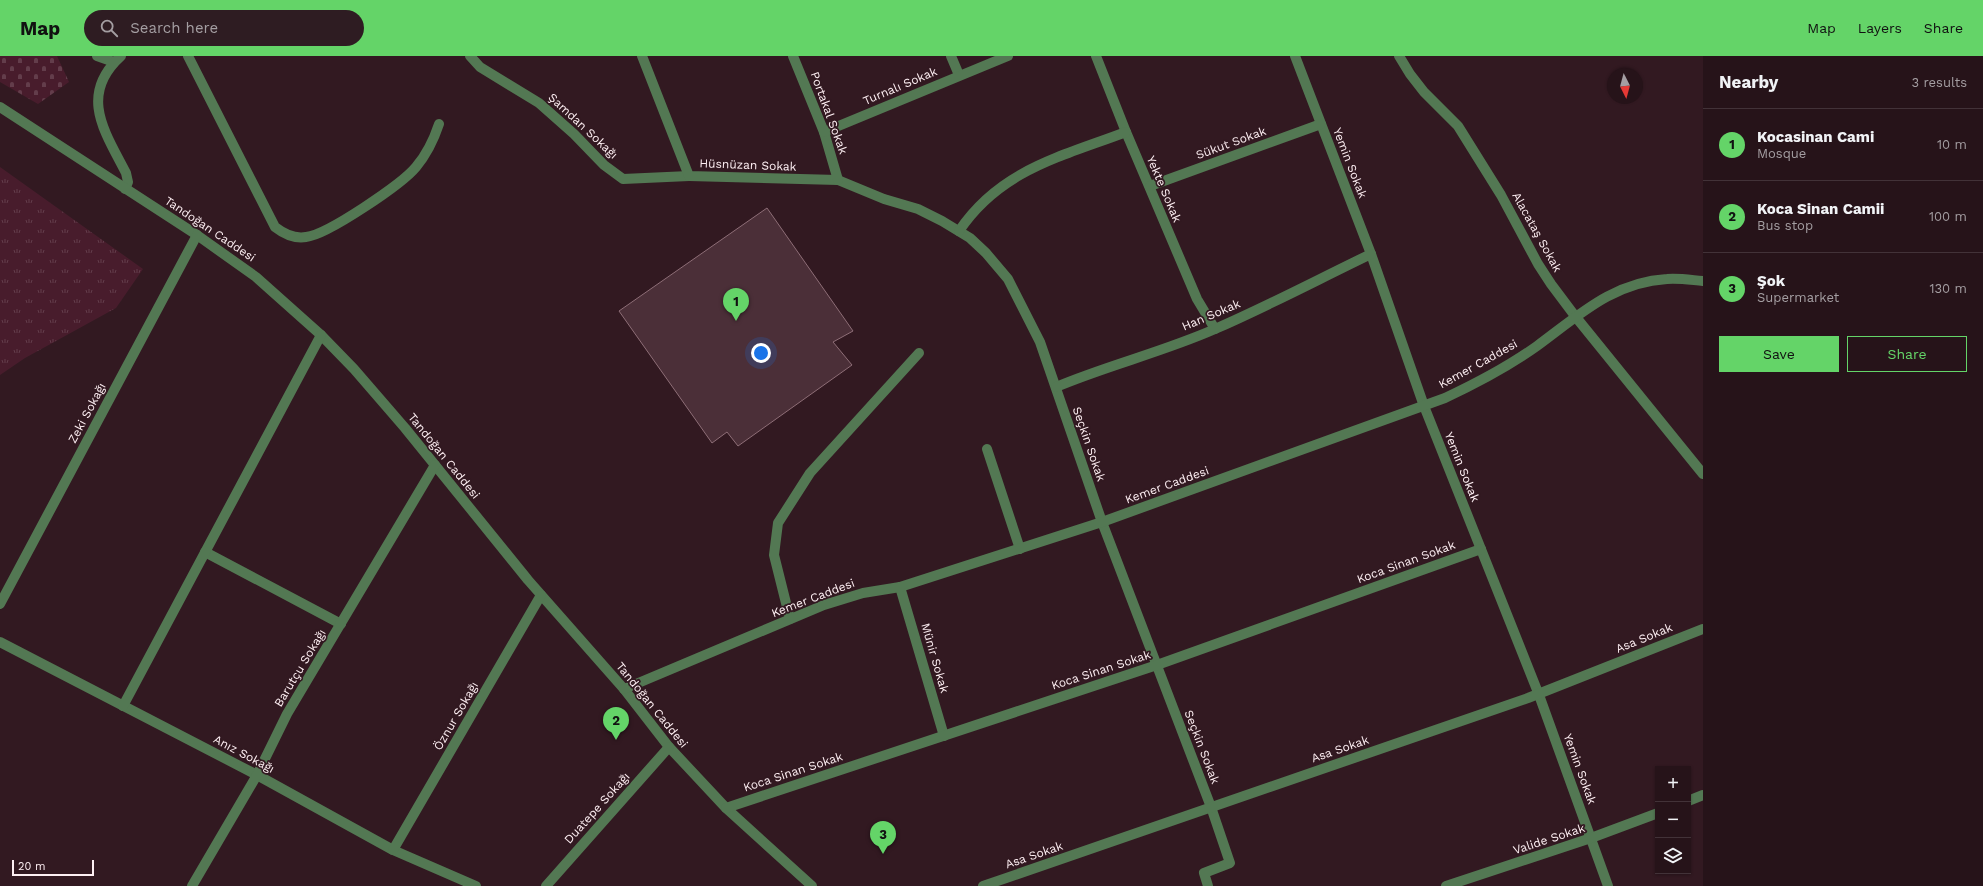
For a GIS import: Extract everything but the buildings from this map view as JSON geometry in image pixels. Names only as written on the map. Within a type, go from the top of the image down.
[{"type":"street","points":[[96,56],[117,59],[102,81],[98,107],[100,120],[126,173],[128,182],[126,188]]},
{"type":"street","points":[[188,56],[275,226],[288,235],[297,237],[315,236],[361,210],[398,183],[415,168],[425,156],[439,124]]},
{"type":"street","name":"Şamdan Sokağı","points":[[470,56],[480,67],[539,103],[574,134],[604,165],[623,179],[689,176]]},
{"type":"street","name":"Hüsnüzan Sokak","points":[[642,56],[689,176],[838,180]]},
{"type":"street","name":"Portakal Sokak","points":[[793,56],[824,132],[838,180]]},
{"type":"street","points":[[951,56],[959,76]]},
{"type":"street","name":"Turnalı Sokak","points":[[824,132],[1008,56]]},
{"type":"street","name":"Yekte Sokak","points":[[1096,56],[1126,132],[1197,299],[1215,329]]},
{"type":"street","name":"Yemin Sokak","points":[[1295,56],[1371,254],[1424,406],[1539,695],[1608,886]]},
{"type":"street","name":"Alacataş Sokak","points":[[1399,56],[1410,74],[1424,92],[1458,126],[1501,195],[1538,264],[1575,316],[1703,474]]},
{"type":"street","name":"Tandoğan Caddesi","points":[[0,107],[197,235],[256,277],[321,335],[354,369],[435,465],[541,595],[624,689],[668,747],[726,808],[812,886]]},
{"type":"street","name":"Sükut Sokak","points":[[1150,186],[1321,124]]},
{"type":"street","points":[[959,231],[978,206],[1005,183],[1024,171],[1126,132]]},
{"type":"street","name":"Seçkin Sokak","points":[[838,180],[884,199],[918,209],[959,231],[970,238],[986,253],[1008,279],[1040,342],[1102,522],[1211,807],[1230,863],[1204,873],[1208,886]]},
{"type":"street","name":"Zeki Sokağı","points":[[0,604],[197,235]]},
{"type":"street","name":"Han Sokak","points":[[1056,387],[1120,362],[1150,354],[1215,329],[1371,254]]},
{"type":"street","name":"Kemer Caddesi","points":[[624,689],[843,598],[900,587],[1102,522],[1424,406],[1468,387],[1496,372],[1537,346],[1575,316],[1610,293],[1625,287],[1667,279],[1703,282]]},
{"type":"street","points":[[123,706],[321,335]]},
{"type":"street","points":[[790,619],[774,555],[778,523],[810,474],[919,353]]},
{"type":"street","points":[[987,449],[1020,549]]},
{"type":"street","name":"Barutçu Sokağı","points":[[192,886],[257,775],[288,714],[435,465]]},
{"type":"street","name":"Koca Sinan Sokak","points":[[726,808],[1157,665],[1481,549]]},
{"type":"street","points":[[205,552],[341,624]]},
{"type":"street","name":"Münir Sokak","points":[[900,587],[944,736]]},
{"type":"street","name":"Öznur Sokağı","points":[[393,850],[541,595]]},
{"type":"street","name":"Asa Sokak","points":[[983,886],[1539,695],[1703,629]]},
{"type":"street","name":"Anız Sokağı","points":[[0,642],[257,775],[393,850],[476,886]]},
{"type":"street","name":"Duatepe Sokağı","points":[[546,886],[668,747]]},
{"type":"street","points":[[1691,800],[1703,795]]},
{"type":"street","name":"Valide Sokak","points":[[1446,886],[1591,838],[1655,813]]},
{"type":"green space","points":[[0,56],[57,56],[69,82],[38,104],[0,82]]},
{"type":"green space","points":[[0,167],[143,269],[116,308],[25,358],[0,375]]},
{"type":"place","name":"Kocasinan Cami","points":[[736,321]]},
{"type":"place","name":"Koca Sinan Camii","points":[[616,740]]},
{"type":"place","name":"Şok","points":[[883,854]]}]
